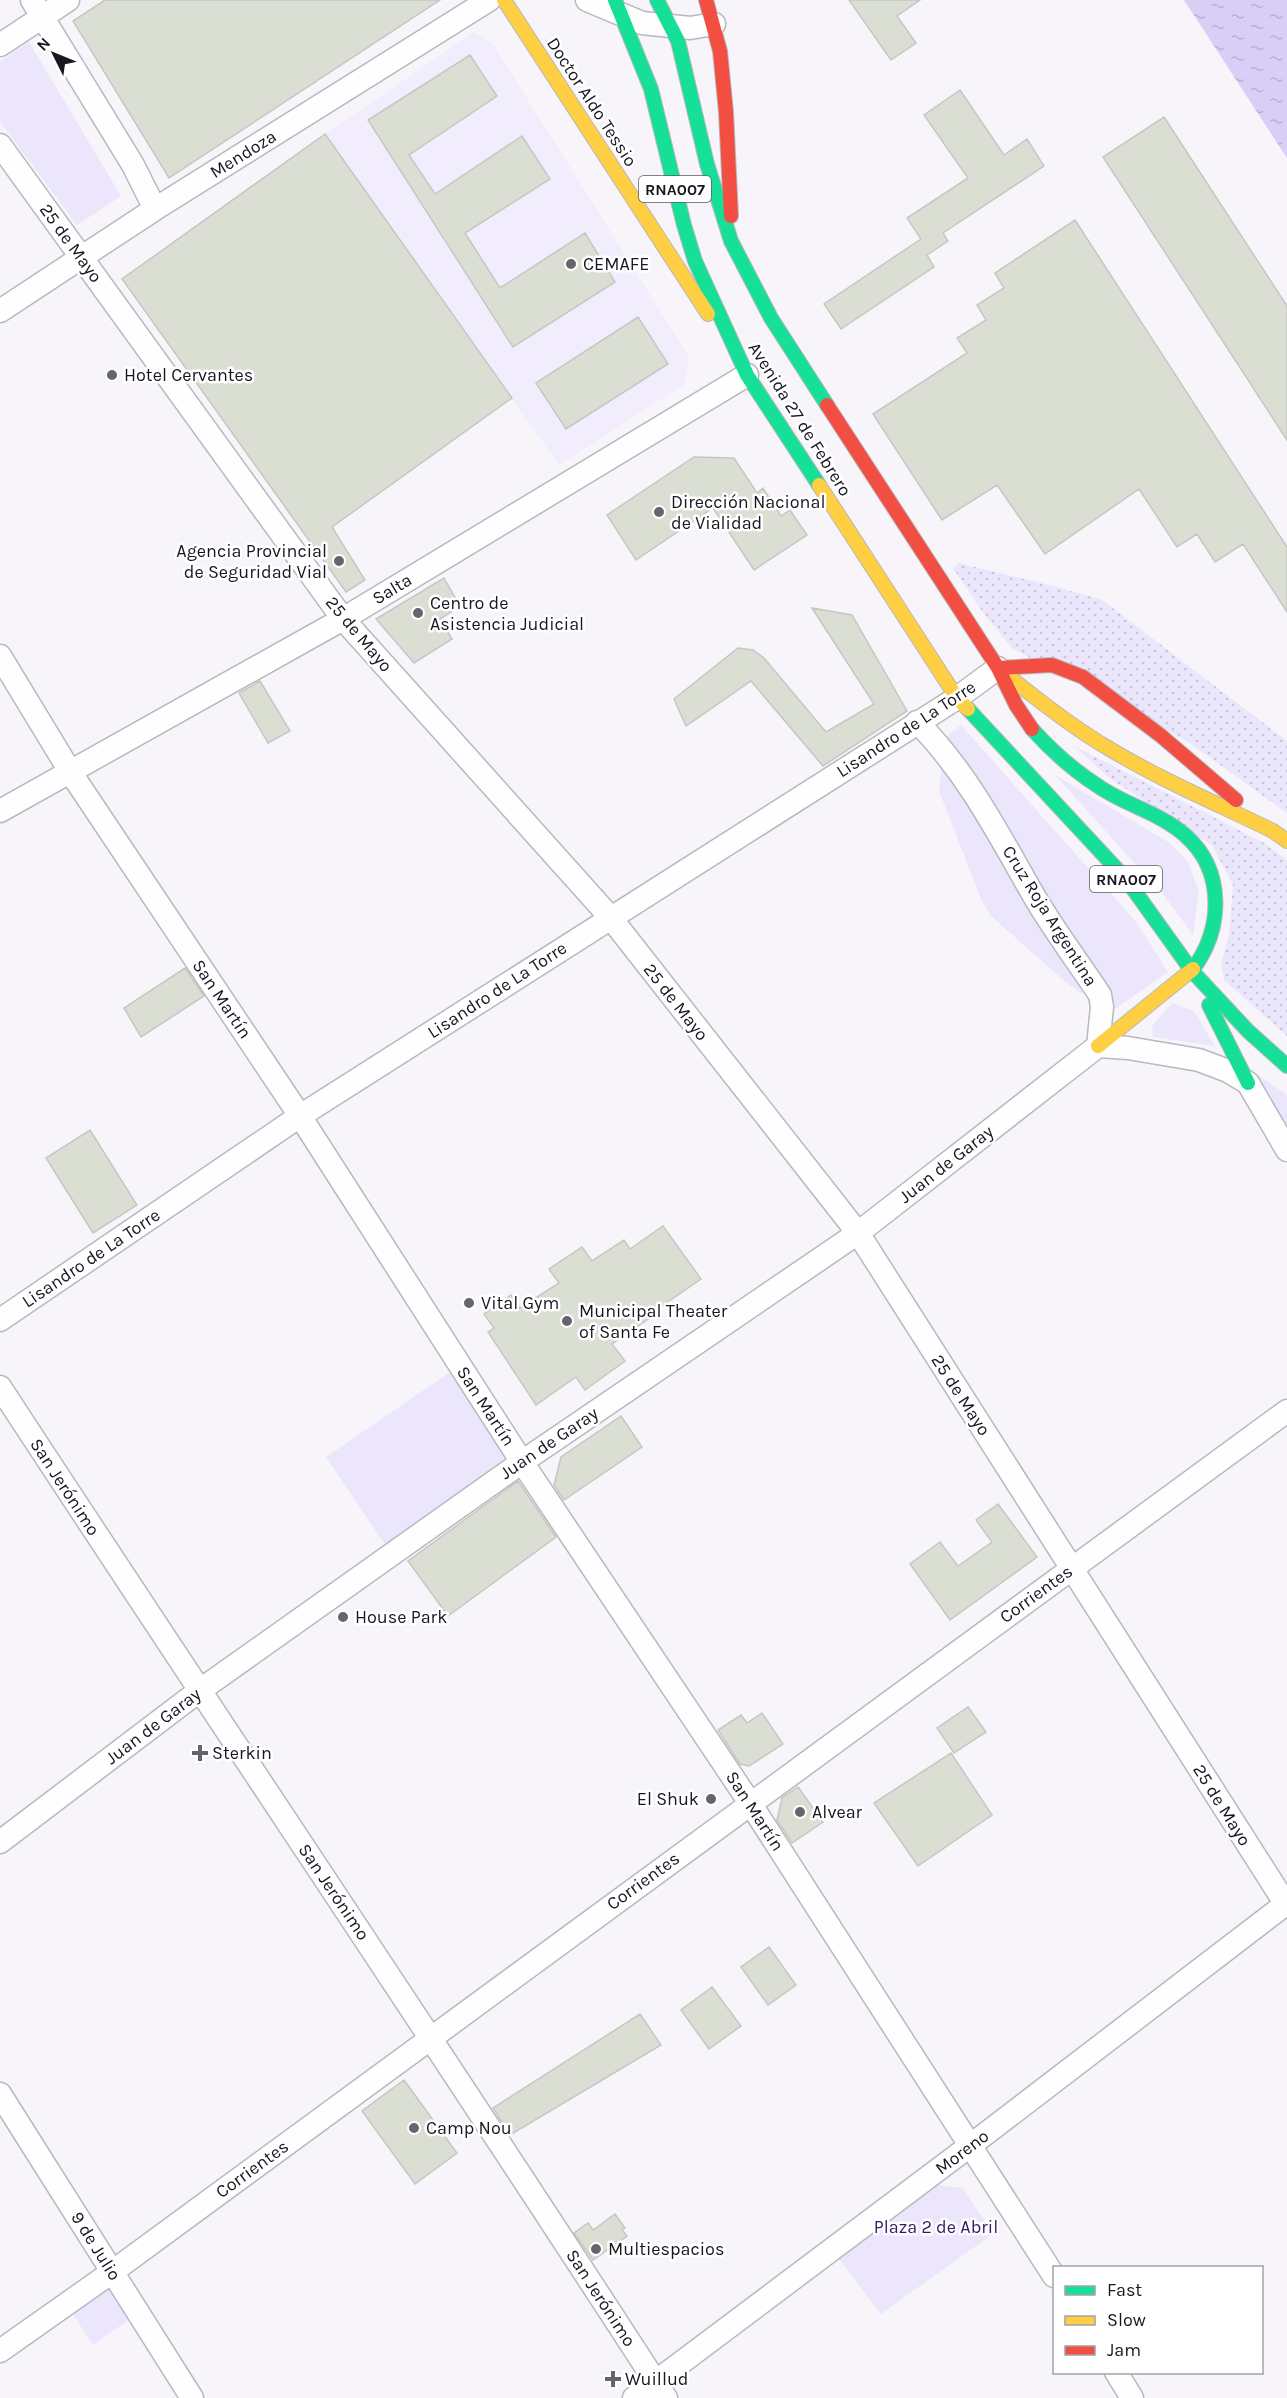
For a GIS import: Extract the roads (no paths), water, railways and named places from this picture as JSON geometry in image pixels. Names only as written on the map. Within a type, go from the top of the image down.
[{"type":"main road","name":"Doctor Aldo Tessio","points":[[504,0],[747,375]]},
{"type":"main road","name":"Avenida 27 de Febrero","points":[[657,0],[678,41],[714,186],[731,241],[738,255],[783,337],[998,668]]},
{"type":"main road","name":"Avenida 27 de Febrero","points":[[706,0],[720,51],[726,112],[729,204],[738,255]]},
{"type":"main road","name":"Avenida 27 de Febrero","points":[[619,8],[651,89],[695,261],[747,375],[957,698]]},
{"type":"main road","points":[[1098,1047],[1192,971],[1203,956],[1213,935],[1217,919],[1212,876],[1201,850],[1190,838],[1176,828],[1098,787],[1065,760],[1030,725],[1017,707],[998,668],[1052,665],[1083,677],[1160,735],[1280,833]]},
{"type":"main road","name":"RNA007","points":[[998,668],[1073,726],[1144,769],[1280,833],[1287,841]]},
{"type":"main road","name":"RNA007","points":[[957,698],[1126,879],[1192,971],[1248,1031],[1287,1066]]},
{"type":"main road","points":[[1192,971],[1248,1083]]},
{"type":"street","points":[[0,45],[36,9],[68,0]]},
{"type":"street","name":"Mendoza","points":[[0,311],[155,209],[489,0]]},
{"type":"street","points":[[587,0],[619,8],[642,23],[690,28],[714,24]]},
{"type":"street","points":[[36,9],[133,165],[155,209]]},
{"type":"street","name":"25 de Mayo","points":[[0,145],[342,619],[610,917],[858,1233],[1286,1904]]},
{"type":"street","name":"Salta","points":[[0,811],[342,619],[747,375]]},
{"type":"street","name":"San Martín","points":[[0,656],[71,773],[300,1116],[522,1462],[750,1803],[1053,2274]]},
{"type":"street","name":"Lisandro de La Torre","points":[[0,1320],[300,1116],[957,698],[998,668]]},
{"type":"street","name":"Cruz Roja Argentina","points":[[917,722],[962,773],[1044,912],[1100,995],[1102,1007],[1098,1047]]},
{"type":"street","points":[[1098,1047],[1128,1048],[1199,1060],[1213,1064],[1248,1083],[1287,1150]]},
{"type":"street","name":"Juan de Garay","points":[[0,1842],[199,1691],[522,1462],[858,1233],[1098,1047]]},
{"type":"street","name":"San Jerónimo","points":[[0,1387],[199,1691],[431,2037],[661,2390]]},
{"type":"street","name":"Corrientes","points":[[0,2351],[112,2272],[1287,1411]]},
{"type":"street","name":"Moreno","points":[[634,2398],[661,2390],[971,2145],[1286,1904]]},
{"type":"street","name":"9 de Julio","points":[[0,2094],[192,2398]]},
{"type":"street","points":[[1117,2374],[1132,2398]]},
{"type":"water","points":[[1184,0],[1287,0],[1287,158]]},
{"type":"place","name":"CEMAFE","points":[[571,264]]},
{"type":"place","name":"Hotel Cervantes","points":[[112,375]]},
{"type":"place","name":"Dirección Nacional de Vialidad","points":[[659,512]]},
{"type":"place","name":"Agencia Provincial de Seguridad Vial","points":[[339,561]]},
{"type":"place","name":"Centro de Asistencia Judicial","points":[[418,613]]},
{"type":"place","name":"Vital Gym","points":[[469,1303]]},
{"type":"place","name":"Municipal Theater of Santa Fe","points":[[567,1321]]},
{"type":"place","name":"House Park","points":[[343,1617]]},
{"type":"place","name":"Sterkin","points":[[200,1753]]},
{"type":"place","name":"El Shuk","points":[[711,1799]]},
{"type":"place","name":"Alvear","points":[[800,1812]]},
{"type":"place","name":"Camp Nou","points":[[414,2128]]},
{"type":"place","name":"Multiespacios","points":[[596,2249]]},
{"type":"place","name":"Wuillud","points":[[613,2379]]},
{"type":"park label","name":"Plaza 2 de Abril","points":[[936,2227]]}]
